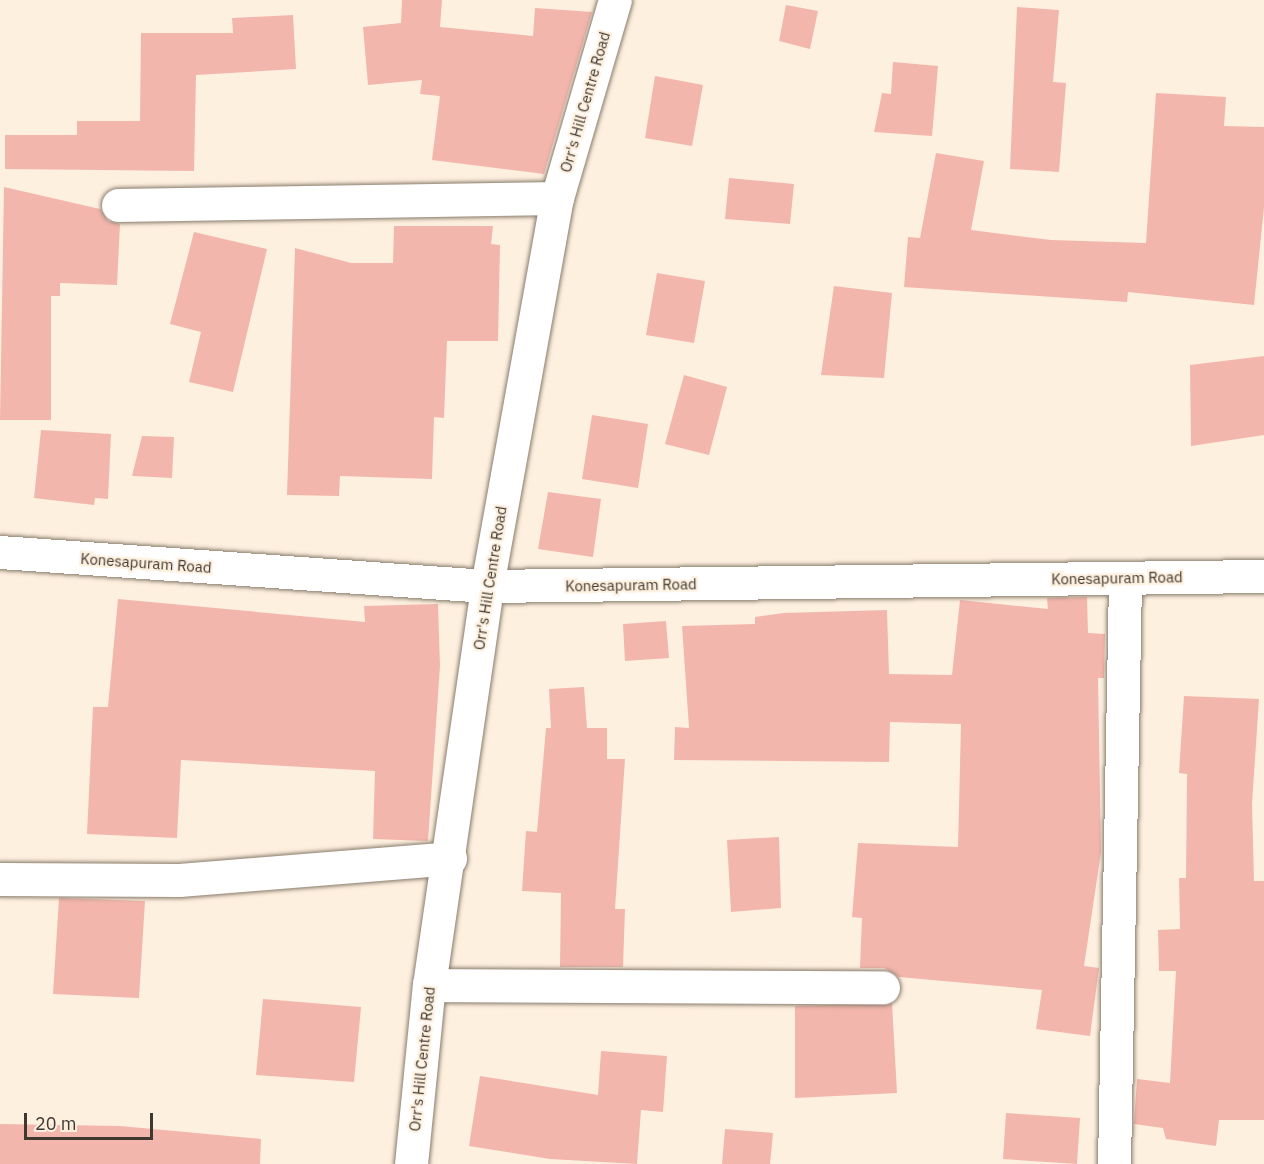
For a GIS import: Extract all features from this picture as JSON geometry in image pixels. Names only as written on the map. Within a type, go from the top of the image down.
[{"type":"street","name":"Orr's Hill Centre Road","points":[[411,1164],[429,985],[450,858],[487,586],[557,198],[615,0]]},
{"type":"street","points":[[118,205],[557,198]]},
{"type":"street","name":"Konesapuram Road","points":[[0,552],[487,586],[1264,576]]},
{"type":"street","points":[[1114,1164],[1125,578]]},
{"type":"street","points":[[0,879],[179,880],[450,858]]},
{"type":"street","points":[[429,985],[883,987]]},
{"type":"building","points":[[402,0],[442,0],[440,27],[533,36],[535,8],[592,12],[544,174],[432,160],[440,96],[420,94],[422,80],[368,85],[363,27],[401,23]]},
{"type":"building","points":[[786,5],[818,11],[810,49],[779,41]]},
{"type":"building","points":[[1017,7],[1059,10],[1053,82],[1066,83],[1059,172],[1010,169]]},
{"type":"building","points":[[293,15],[296,69],[196,75],[194,171],[5,169],[5,135],[77,135],[77,121],[140,121],[141,33],[233,33],[232,18]]},
{"type":"building","points":[[893,62],[938,66],[932,136],[874,132],[882,93],[891,94]]},
{"type":"building","points":[[655,76],[703,85],[692,146],[645,138]]},
{"type":"building","points":[[1156,93],[1226,97],[1224,126],[1264,127],[1264,207],[1254,305],[1128,292],[1127,302],[904,287],[908,237],[920,238],[936,153],[984,161],[971,230],[1051,240],[1146,243]]},
{"type":"building","points":[[729,178],[794,184],[790,224],[725,219]]},
{"type":"building","points":[[4,187],[100,209],[108,221],[120,224],[117,285],[60,283],[60,296],[51,296],[51,420],[0,420]]},
{"type":"building","points":[[394,226],[493,226],[491,244],[500,245],[498,341],[447,341],[444,418],[434,417],[432,479],[340,476],[339,496],[287,495],[295,248],[351,263],[393,263]]},
{"type":"building","points":[[194,232],[267,249],[233,392],[189,382],[201,332],[170,324]]},
{"type":"building","points":[[657,273],[705,281],[694,343],[646,335]]},
{"type":"building","points":[[834,286],[892,293],[884,378],[821,375]]},
{"type":"building","points":[[1264,356],[1264,435],[1191,446],[1190,365]]},
{"type":"building","points":[[684,375],[727,387],[709,455],[665,444]]},
{"type":"building","points":[[592,415],[648,424],[638,488],[582,479]]},
{"type":"building","points":[[41,430],[111,434],[108,499],[95,498],[94,505],[34,498]]},
{"type":"building","points":[[142,436],[174,437],[172,478],[132,476]]},
{"type":"building","points":[[548,492],[601,499],[593,557],[538,549]]},
{"type":"building","points":[[1087,597],[1088,633],[1105,634],[1104,678],[1098,678],[1101,852],[1084,966],[1099,968],[1090,1036],[1036,1029],[1042,990],[899,977],[884,968],[860,968],[862,918],[852,917],[858,843],[958,847],[961,724],[890,722],[889,762],[674,760],[675,727],[689,728],[682,626],[755,624],[755,617],[784,613],[887,610],[889,674],[952,675],[960,600],[1048,609],[1047,598]]},
{"type":"building","points":[[118,599],[365,622],[364,606],[438,604],[440,666],[428,841],[373,839],[375,771],[181,760],[177,838],[87,834],[93,707],[108,707]]},
{"type":"building","points":[[666,621],[669,658],[625,661],[623,624]]},
{"type":"building","points":[[584,687],[587,728],[607,728],[607,759],[625,759],[615,909],[625,909],[623,967],[560,967],[561,893],[522,891],[526,831],[537,832],[546,728],[551,728],[549,689]]},
{"type":"building","points":[[1184,696],[1259,699],[1252,804],[1254,881],[1264,881],[1264,1120],[1219,1120],[1216,1146],[1166,1139],[1163,1128],[1134,1124],[1137,1079],[1170,1083],[1176,971],[1159,971],[1158,930],[1180,929],[1179,878],[1186,878],[1187,774],[1179,773]]},
{"type":"building","points":[[779,837],[781,908],[731,912],[727,840]]},
{"type":"building","points":[[59,898],[145,901],[139,998],[53,994]]},
{"type":"building","points":[[263,999],[361,1007],[354,1082],[256,1075]]},
{"type":"building","points":[[892,1003],[897,1093],[795,1098],[795,1006]]},
{"type":"building","points":[[601,1051],[667,1056],[663,1112],[641,1110],[637,1164],[550,1159],[469,1146],[480,1076],[598,1095]]},
{"type":"building","points":[[1006,1113],[1080,1118],[1077,1164],[1003,1159]]},
{"type":"building","points":[[0,1124],[120,1126],[261,1139],[260,1164],[0,1164]]},
{"type":"building","points":[[725,1129],[773,1133],[770,1164],[722,1164]]}]
